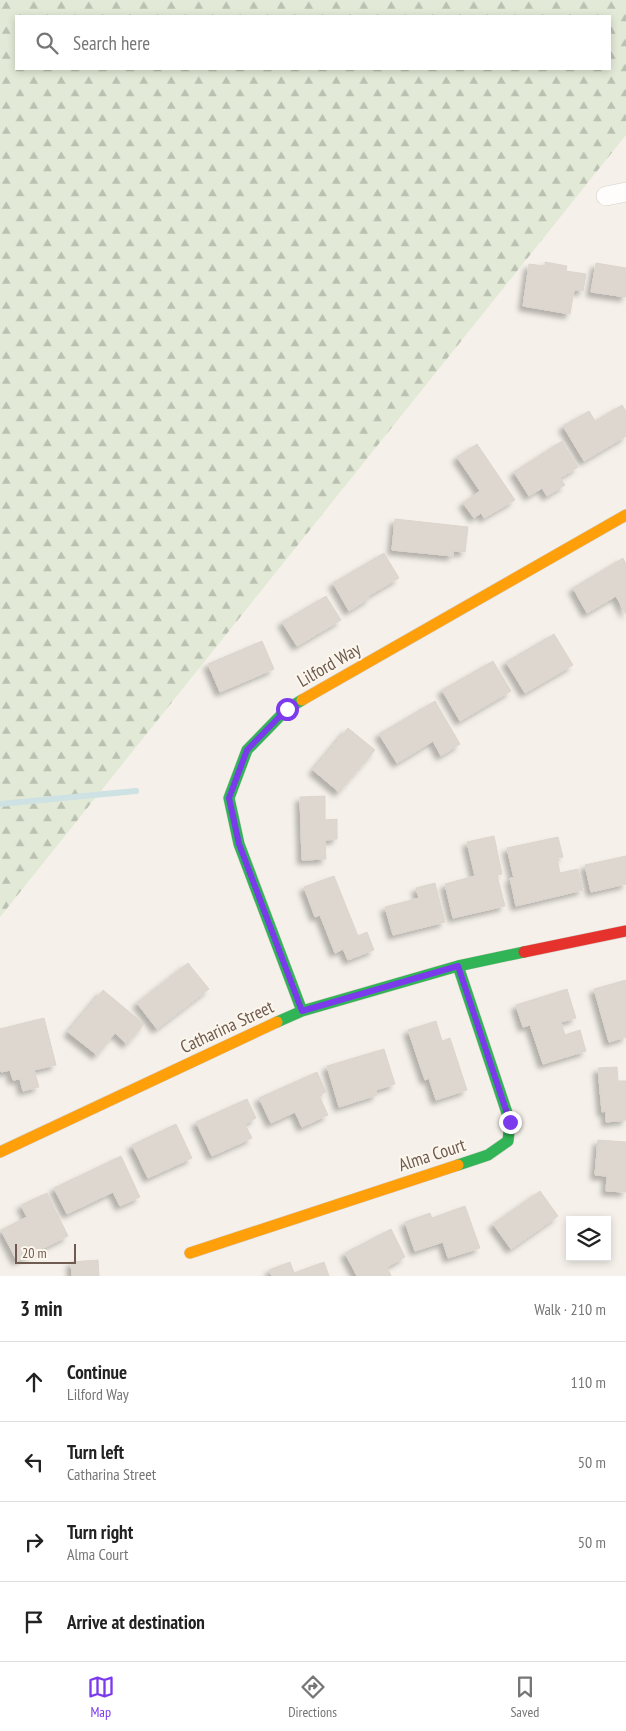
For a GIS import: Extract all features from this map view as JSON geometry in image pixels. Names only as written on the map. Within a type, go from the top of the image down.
[{"type":"street","points":[[606,196],[626,192]]},
{"type":"street","name":"Lilford Way","points":[[302,1011],[239,844],[229,798],[247,750],[287,709],[626,515]]},
{"type":"street","name":"Catharina Street","points":[[0,1152],[302,1011],[458,966],[626,931]]},
{"type":"street","name":"Alma Court","points":[[190,1253],[488,1154],[508,1141],[510,1122],[458,966]]},
{"type":"green space","points":[[0,0],[626,0],[626,135],[0,917]]},
{"type":"building","points":[[545,262],[567,266],[566,271],[586,274],[583,291],[574,290],[570,314],[523,306],[529,264],[545,266]]},
{"type":"building","points":[[596,263],[626,268],[626,297],[591,292]]},
{"type":"building","points":[[622,405],[626,411],[626,436],[584,461],[563,426],[589,411],[595,421]]},
{"type":"building","points":[[562,441],[578,467],[560,478],[565,485],[547,496],[542,488],[529,496],[514,472]]},
{"type":"building","points":[[477,444],[515,500],[484,518],[481,513],[474,518],[463,503],[480,491],[457,457]]},
{"type":"building","points":[[395,519],[468,527],[465,552],[453,551],[453,556],[392,550]]},
{"type":"building","points":[[384,553],[399,578],[368,596],[370,598],[349,611],[333,583]]},
{"type":"building","points":[[623,558],[626,564],[626,614],[616,596],[587,613],[573,588]]},
{"type":"building","points":[[326,596],[341,620],[297,646],[282,622]]},
{"type":"building","points":[[554,634],[573,665],[525,693],[506,662]]},
{"type":"building","points":[[262,641],[274,669],[220,692],[208,664]]},
{"type":"building","points":[[493,661],[511,691],[460,721],[442,690]]},
{"type":"building","points":[[435,701],[460,744],[441,756],[433,741],[397,763],[379,734]]},
{"type":"building","points":[[348,728],[375,750],[339,792],[313,770]]},
{"type":"building","points":[[325,796],[325,820],[337,819],[337,839],[325,840],[326,859],[302,860],[300,797]]},
{"type":"building","points":[[494,836],[502,874],[497,875],[505,906],[453,918],[445,884],[475,876],[467,842]]},
{"type":"building","points":[[558,837],[563,857],[557,858],[560,873],[578,869],[583,890],[516,906],[510,878],[514,878],[507,848]]},
{"type":"building","points":[[626,856],[626,884],[591,892],[585,865]]},
{"type":"building","points":[[334,876],[358,936],[367,932],[374,950],[348,960],[343,949],[335,953],[320,915],[315,917],[304,887]]},
{"type":"building","points":[[435,883],[445,922],[393,935],[385,907],[419,898],[416,888]]},
{"type":"building","points":[[188,963],[209,989],[157,1029],[137,1003]]},
{"type":"building","points":[[626,980],[626,1037],[609,1042],[594,989]]},
{"type":"building","points":[[567,989],[576,1018],[561,1022],[565,1035],[580,1030],[586,1051],[543,1064],[530,1025],[523,1027],[516,1005]]},
{"type":"building","points":[[103,990],[144,1024],[127,1044],[115,1033],[97,1055],[68,1032]]},
{"type":"building","points":[[44,1018],[56,1065],[34,1070],[39,1087],[23,1091],[20,1079],[13,1080],[10,1070],[1,1072],[0,1029]]},
{"type":"building","points":[[436,1021],[442,1041],[450,1038],[467,1090],[436,1100],[429,1078],[425,1080],[408,1030]]},
{"type":"building","points":[[384,1049],[395,1084],[376,1090],[377,1095],[339,1107],[327,1066]]},
{"type":"building","points":[[617,1067],[618,1081],[626,1081],[626,1120],[606,1122],[606,1111],[602,1112],[598,1068]]},
{"type":"building","points":[[317,1072],[326,1092],[319,1095],[328,1115],[302,1127],[295,1112],[271,1123],[259,1098]]},
{"type":"building","points":[[247,1099],[256,1118],[245,1124],[252,1138],[212,1156],[196,1122]]},
{"type":"building","points":[[176,1124],[192,1158],[148,1178],[132,1145]]},
{"type":"building","points":[[598,1140],[626,1142],[626,1192],[606,1191],[607,1176],[595,1175]]},
{"type":"building","points":[[121,1156],[140,1197],[120,1206],[113,1192],[67,1214],[54,1188]]},
{"type":"building","points":[[540,1191],[558,1216],[511,1249],[493,1224]]},
{"type":"building","points":[[47,1193],[68,1236],[17,1261],[1,1230],[27,1217],[21,1205]]},
{"type":"building","points":[[465,1206],[480,1248],[448,1258],[443,1242],[415,1251],[405,1222],[430,1213],[432,1218]]},
{"type":"building","points":[[391,1229],[405,1257],[387,1267],[391,1276],[357,1276],[345,1253]]},
{"type":"building","points":[[98,1260],[99,1276],[72,1276],[71,1262]]},
{"type":"building","points":[[290,1262],[294,1273],[324,1262],[329,1276],[272,1276],[269,1270]]},
{"type":"waterway","points":[[0,804],[136,791]]},
{"type":"traffic: fast","points":[[302,700],[287,709],[247,750],[229,798],[239,844],[302,1011]]},
{"type":"traffic: fast","points":[[277,1022],[302,1011],[458,966],[524,952]]},
{"type":"traffic: fast","points":[[458,966],[510,1122],[508,1141],[488,1155],[458,1165]]},
{"type":"traffic: slow","points":[[302,700],[626,515]]},
{"type":"traffic: slow","points":[[0,1152],[277,1022]]},
{"type":"traffic: slow","points":[[190,1253],[458,1165]]},
{"type":"traffic: jam","points":[[524,952],[626,931]]},
{"type":"route","points":[[287,709],[247,750],[229,798],[239,844],[302,1011],[458,966],[510,1122]]}]
